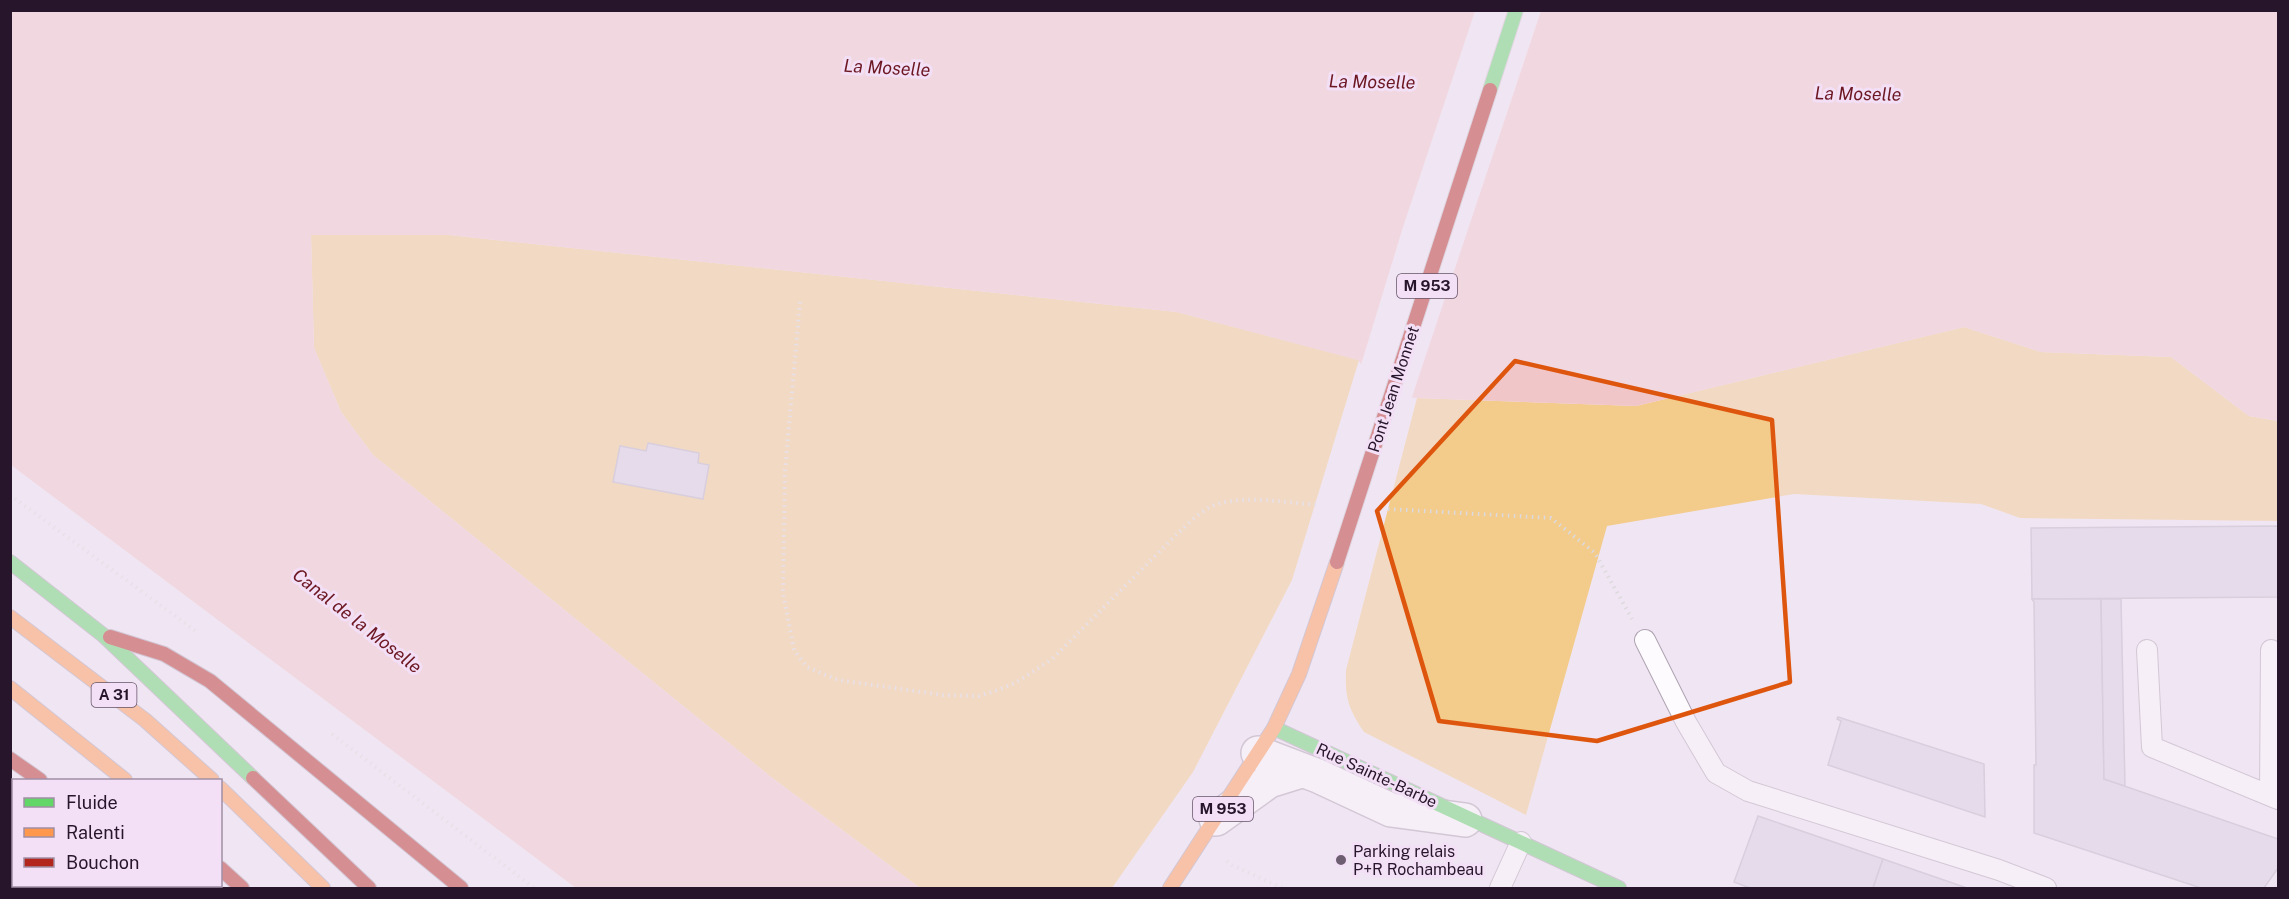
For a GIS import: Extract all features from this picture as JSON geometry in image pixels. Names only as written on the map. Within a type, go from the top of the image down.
[{"type":"main road","name":"Pont Jean Monnet","points":[[1266,741],[1299,674],[1516,10]]},
{"type":"main road","points":[[10,562],[103,635],[369,888]]},
{"type":"main road","name":"A 31","points":[[10,617],[146,720],[211,779]]},
{"type":"main road","points":[[103,635],[164,654],[210,681],[461,888]]},
{"type":"main road","points":[[10,688],[124,779]]},
{"type":"main road","name":"Rue Sainte-Barbe","points":[[1266,741],[1480,822],[1619,888]]},
{"type":"main road","name":"M 953","points":[[1170,888],[1266,741]]},
{"type":"main road","points":[[10,759],[39,779]]},
{"type":"main road","points":[[222,790],[323,888]]},
{"type":"main road","points":[[222,870],[242,888]]},
{"type":"street","name":"Rue Sainte-Barbe","points":[[1266,741],[1300,771],[1318,776],[1390,810],[1480,822]]},
{"type":"street","name":"Rue Sainte-Barbe","points":[[1209,829],[1269,781],[1300,771]]},
{"type":"lane","points":[[1645,640],[1686,722],[1716,773],[1748,791],[1999,870],[2046,888]]},
{"type":"lane","points":[[2147,650],[2152,747],[2274,797],[2271,650]]},
{"type":"lane","points":[[1500,888],[1521,842]]},
{"type":"lane","points":[[1569,864],[1595,888]]},
{"type":"path","points":[[800,302],[785,471],[783,593],[795,650],[807,667],[838,680],[943,695],[980,696],[998,690],[1017,682],[1053,659],[1176,535],[1215,505],[1242,500],[1325,505]]},
{"type":"path","points":[[1384,508],[1551,518],[1595,553],[1645,640]]},
{"type":"path","points":[[1209,829],[1232,865],[1282,888]]},
{"type":"highlighted area","points":[[1515,361],[1772,420],[1790,682],[1597,741],[1439,721],[1377,511]]},
{"type":"shaded area","points":[[311,235],[449,235],[1177,312],[1359,360],[1292,580],[1193,772],[1112,888],[920,888],[771,777],[373,455],[341,412],[314,348]]},
{"type":"shaded area","points":[[1964,327],[2041,352],[2171,357],[2249,416],[2278,421],[2278,521],[2020,518],[1981,504],[1794,494],[1607,526],[1526,815],[1364,732],[1349,702],[1346,670],[1417,398],[1636,406]]},
{"type":"water","points":[[10,11],[2278,11],[2278,421],[2249,416],[2171,357],[2041,352],[1964,327],[1636,406],[1417,398],[1377,386],[1358,360],[1177,312],[449,235],[311,235],[314,348],[341,412],[373,455],[771,777],[920,888],[576,888],[11,465]]},
{"type":"pier","points":[[1475,11],[1541,11],[1411,400],[1407,400],[1375,389],[1360,368],[1403,227]]},
{"type":"building","points":[[648,443],[699,453],[698,463],[709,465],[703,499],[613,482],[620,446],[646,451]]},
{"type":"building","points":[[2278,526],[2278,597],[2032,599],[2031,528]]},
{"type":"building","points":[[2032,599],[2101,599],[2104,779],[2278,839],[2278,868],[2264,888],[2201,888],[2034,833],[2034,765],[2036,765],[2034,602]]},
{"type":"building","points":[[2101,599],[2121,599],[2125,786],[2104,779]]},
{"type":"building","points":[[1838,717],[1984,764],[1985,817],[1828,765],[1841,721],[1837,719]]},
{"type":"building","points":[[1758,816],[1883,859],[1873,888],[1750,888],[1734,882]]},
{"type":"building","points":[[1883,859],[1967,888],[1873,888]]},
{"type":"traffic: fast","points":[[1490,90],[1516,10]]},
{"type":"traffic: fast","points":[[10,562],[103,635],[253,778]]},
{"type":"traffic: fast","points":[[1274,728],[1619,888]]},
{"type":"traffic: slow","points":[[1170,888],[1274,728],[1299,674],[1337,562]]},
{"type":"traffic: slow","points":[[10,617],[145,720],[211,779]]},
{"type":"traffic: slow","points":[[10,688],[124,779]]},
{"type":"traffic: slow","points":[[222,790],[323,888]]},
{"type":"traffic: jam","points":[[1337,562],[1490,90]]},
{"type":"traffic: jam","points":[[110,637],[164,654],[210,681],[461,888]]},
{"type":"traffic: jam","points":[[10,759],[39,779]]},
{"type":"traffic: jam","points":[[253,778],[369,888]]},
{"type":"traffic: jam","points":[[222,870],[242,888]]},
{"type":"place","name":"Parking relais P+R Rochambeau","points":[[1341,860]]},
{"type":"water label","name":"La Moselle","points":[[887,68]]},
{"type":"water label","name":"La Moselle","points":[[1372,82]]},
{"type":"water label","name":"La Moselle","points":[[1858,94]]},
{"type":"water label","name":"Canal de la Moselle","points":[[357,621]]}]
